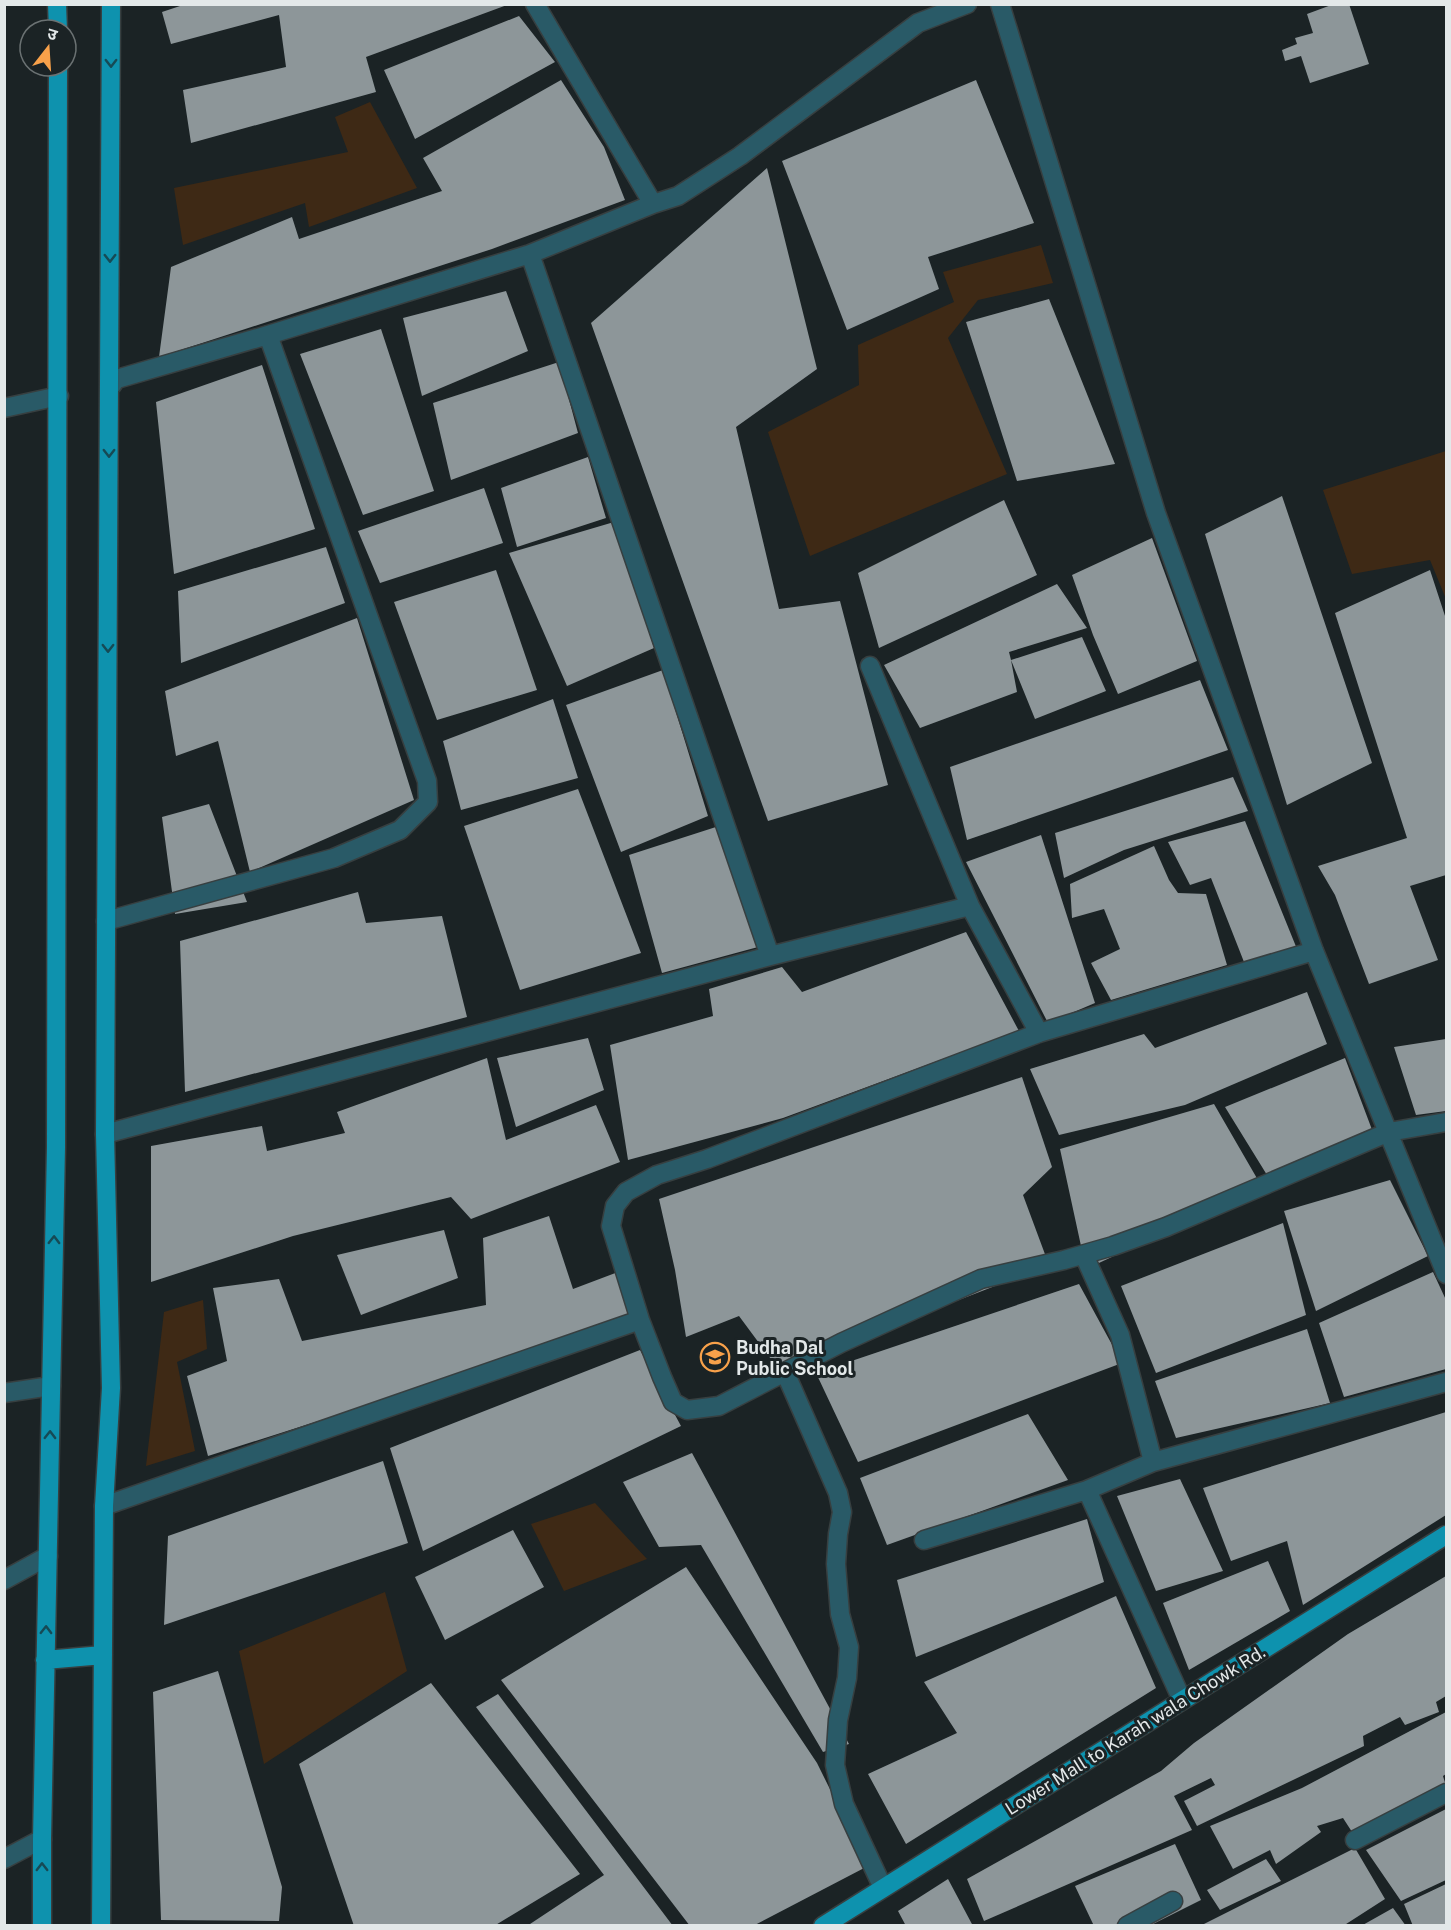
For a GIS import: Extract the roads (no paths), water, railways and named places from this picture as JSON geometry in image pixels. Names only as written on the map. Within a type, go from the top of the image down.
[{"type":"main road","points":[[101,1926],[104,1506],[111,1388],[105,1134],[111,382],[111,4]]},
{"type":"main road","points":[[42,1926],[56,1147],[58,78]]},
{"type":"main road","name":"Lower Mall to Karah wala Chowk Rd.","points":[[823,1926],[1446,1535]]},
{"type":"main road","points":[[45,1660],[103,1655]]},
{"type":"street","points":[[535,4],[653,204]]},
{"type":"street","points":[[111,382],[530,254],[678,196],[732,162],[918,23],[967,4]]},
{"type":"street","points":[[1000,4],[1156,513],[1314,951],[1446,1274]]},
{"type":"street","points":[[530,254],[770,956]]},
{"type":"street","points":[[106,921],[334,858],[400,830],[428,802],[427,781],[268,334]]},
{"type":"street","points":[[4,408],[59,396]]},
{"type":"street","points":[[870,666],[970,906],[1039,1033]]},
{"type":"street","points":[[105,1134],[770,956],[970,906]]},
{"type":"street","points":[[1314,951],[1039,1033],[707,1159],[657,1175],[626,1192],[615,1206],[611,1226],[640,1320],[674,1402],[687,1410],[718,1406],[912,1309],[981,1279],[1083,1255],[1166,1227],[1389,1132],[1446,1122]]},
{"type":"street","points":[[1083,1255],[1120,1335],[1154,1462]]},
{"type":"street","points":[[104,1506],[640,1320]]},
{"type":"street","points":[[785,1372],[838,1493],[842,1512],[836,1564],[840,1614],[849,1647],[847,1678],[838,1720],[835,1765],[844,1804],[883,1888]]},
{"type":"street","points":[[924,1540],[1086,1490],[1154,1462],[1446,1382]]},
{"type":"street","points":[[4,1393],[51,1386]]},
{"type":"street","points":[[1086,1490],[1182,1701]]},
{"type":"street","points":[[4,1580],[48,1556]]},
{"type":"street","points":[[1354,1840],[1446,1792]]},
{"type":"street","points":[[4,1859],[42,1839]]},
{"type":"street","points":[[1127,1926],[1173,1901]]},
{"type":"place","name":"Budha Dal Public School","points":[[715,1357]]}]
